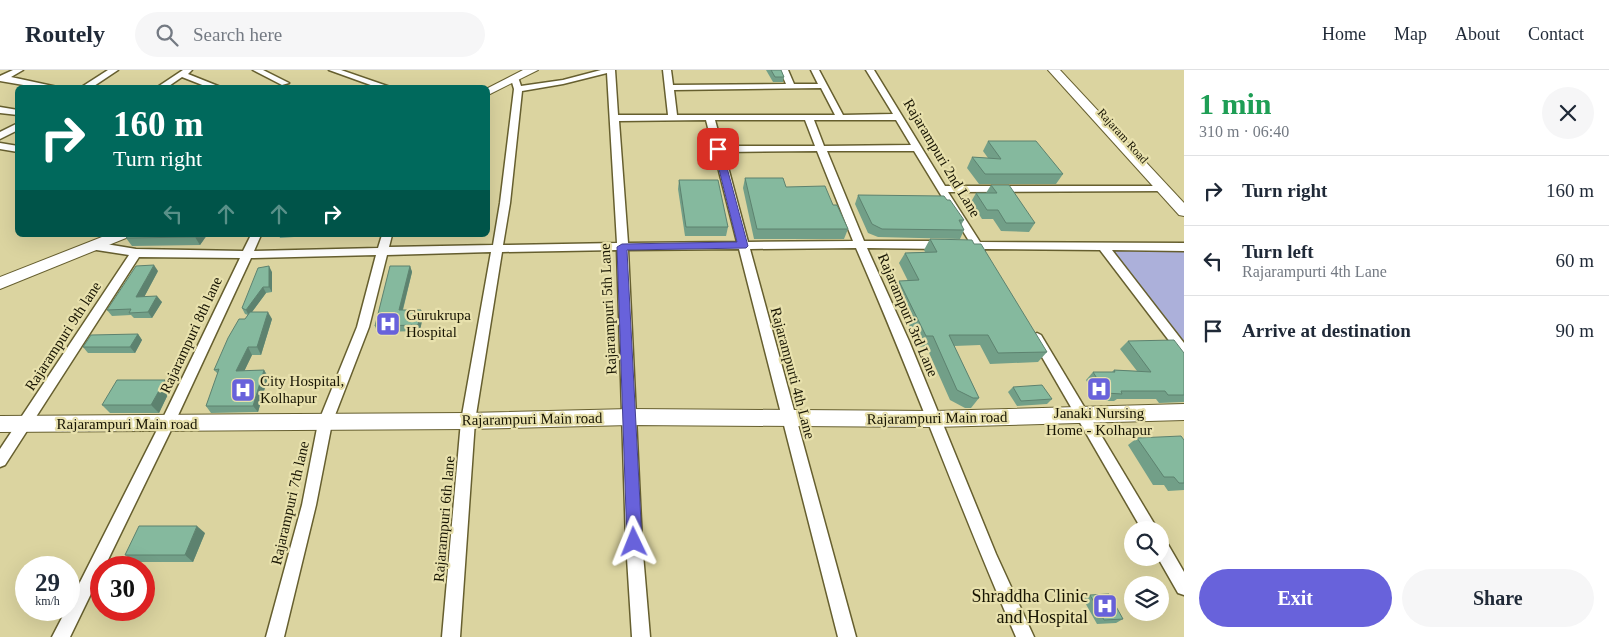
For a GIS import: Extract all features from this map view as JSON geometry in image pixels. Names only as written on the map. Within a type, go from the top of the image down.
[{"type":"street","points":[[1,78],[19,70]]},
{"type":"street","points":[[89,85],[114,70]]},
{"type":"street","points":[[258,70],[285,82]]},
{"type":"street","points":[[333,70],[376,85]]},
{"type":"street","points":[[516,84],[532,70]]},
{"type":"street","points":[[490,91],[516,84],[563,82],[611,70]]},
{"type":"street","name":"Rajarampuri 5th Lane","points":[[611,70],[622,247],[634,542],[641,637]]},
{"type":"street","points":[[667,70],[673,118]]},
{"type":"street","points":[[784,70],[791,86]]},
{"type":"street","points":[[815,70],[840,118]]},
{"type":"street","name":"Rajarampuri 2nd Lane","points":[[870,70],[941,189],[988,261]]},
{"type":"street","points":[[1054,70],[1184,212]]},
{"type":"street","name":"Rajaram Road","points":[[1061,70],[1094,103],[1184,202]]},
{"type":"street","points":[[164,85],[184,72],[212,85]]},
{"type":"street","points":[[1,78],[41,85]]},
{"type":"street","name":"Rajarampuri 6th lane","points":[[451,637],[468,421],[511,162],[516,84]]},
{"type":"street","points":[[669,88],[824,86]]},
{"type":"street","points":[[0,110],[15,112]]},
{"type":"street","points":[[614,118],[840,118],[899,116]]},
{"type":"street","name":"Rajarampuri 3rd Lane","points":[[808,117],[860,244],[903,341],[989,557],[1024,637]]},
{"type":"street","name":"Rajarampurti 4th Lane","points":[[710,118],[847,637]]},
{"type":"street","points":[[0,136],[15,128]]},
{"type":"street","points":[[0,146],[15,148]]},
{"type":"street","points":[[718,149],[918,148]]},
{"type":"street","points":[[941,189],[1162,188]]},
{"type":"street","points":[[0,283],[116,237]]},
{"type":"street","name":"Rajarampuri 8th lane","points":[[61,637],[167,424],[255,237]]},
{"type":"street","name":"Rajarampuri 7th lane","points":[[274,637],[308,505],[325,423],[363,327],[387,237]]},
{"type":"street","points":[[94,246],[136,254],[246,255],[441,249],[860,244],[1184,247]]},
{"type":"street","points":[[1104,247],[1184,352]]},
{"type":"street","name":"Rajarampuri 9th lane","points":[[0,461],[136,254]]},
{"type":"street","points":[[1033,332],[1145,521]]},
{"type":"street","name":"Rajarampuri Main road","points":[[0,424],[325,423],[378,420],[468,421],[630,417],[934,420],[967,417],[1184,412]]},
{"type":"street","points":[[1169,562],[1184,588]]},
{"type":"shaded area","points":[[1113,251],[1184,251],[1184,342]]},
{"type":"building","points":[[771,70],[781,70],[784,77],[775,77]]},
{"type":"building","points":[[988,141],[1036,141],[1063,174],[985,174],[972,157],[1001,159]]},
{"type":"building","points":[[745,178],[783,178],[786,187],[825,186],[833,205],[837,205],[848,229],[757,229]]},
{"type":"building","points":[[679,180],[718,180],[728,227],[686,227]]},
{"type":"building","points":[[991,185],[1009,185],[1035,223],[1006,223],[998,210],[987,210],[976,193],[997,193]]},
{"type":"building","points":[[858,195],[944,196],[947,200],[950,200],[964,220],[959,220],[964,230],[882,229],[872,224]]},
{"type":"building","points":[[127,237],[195,237],[126,238]]},
{"type":"building","points":[[930,239],[972,240],[974,244],[981,244],[1047,352],[998,353],[988,335],[949,335],[979,398],[973,398],[957,390],[933,336],[926,336],[899,281],[919,280],[905,253],[937,252]]},
{"type":"building","points":[[154,265],[136,297],[157,296],[148,312],[129,313],[131,309],[107,310],[136,266]]},
{"type":"building","points":[[269,266],[269,287],[263,287],[246,310],[242,308],[258,268]]},
{"type":"building","points":[[390,266],[410,266],[399,310],[421,310],[418,325],[375,326]]},
{"type":"building","points":[[250,312],[268,312],[257,347],[248,347],[236,371],[264,370],[253,406],[206,406],[219,369],[214,370],[228,338],[239,319],[245,319]]},
{"type":"building","points":[[138,334],[130,347],[83,347],[91,335]]},
{"type":"building","points":[[1174,340],[1184,353],[1184,395],[1168,395],[1165,391],[1121,391],[1122,394],[1106,393],[1093,372],[1115,372],[1114,370],[1151,372],[1128,341]]},
{"type":"building","points":[[117,380],[165,380],[151,405],[102,405]]},
{"type":"building","points":[[1042,385],[1052,399],[1021,401],[1013,387]]},
{"type":"building","points":[[1181,436],[1184,440],[1184,483],[1179,483],[1174,477],[1164,477],[1137,438]]},
{"type":"building","points":[[139,526],[197,526],[185,555],[125,555]]},
{"type":"building","points":[[1109,594],[1123,619],[1104,620],[1090,595]]},
{"type":"place","name":"Gurukrupa Hospital","points":[[388,324]]},
{"type":"place","name":"Janaki Nursing Home - Kolhapur","points":[[1099,389]]},
{"type":"place","name":"City Hospital, Kolhapur","points":[[243,390]]},
{"type":"place","name":"Shraddha Clinic and Hospital","points":[[1105,606]]},
{"type":"route","points":[[634,542],[626,301],[622,247],[743,246],[718,149]]}]
